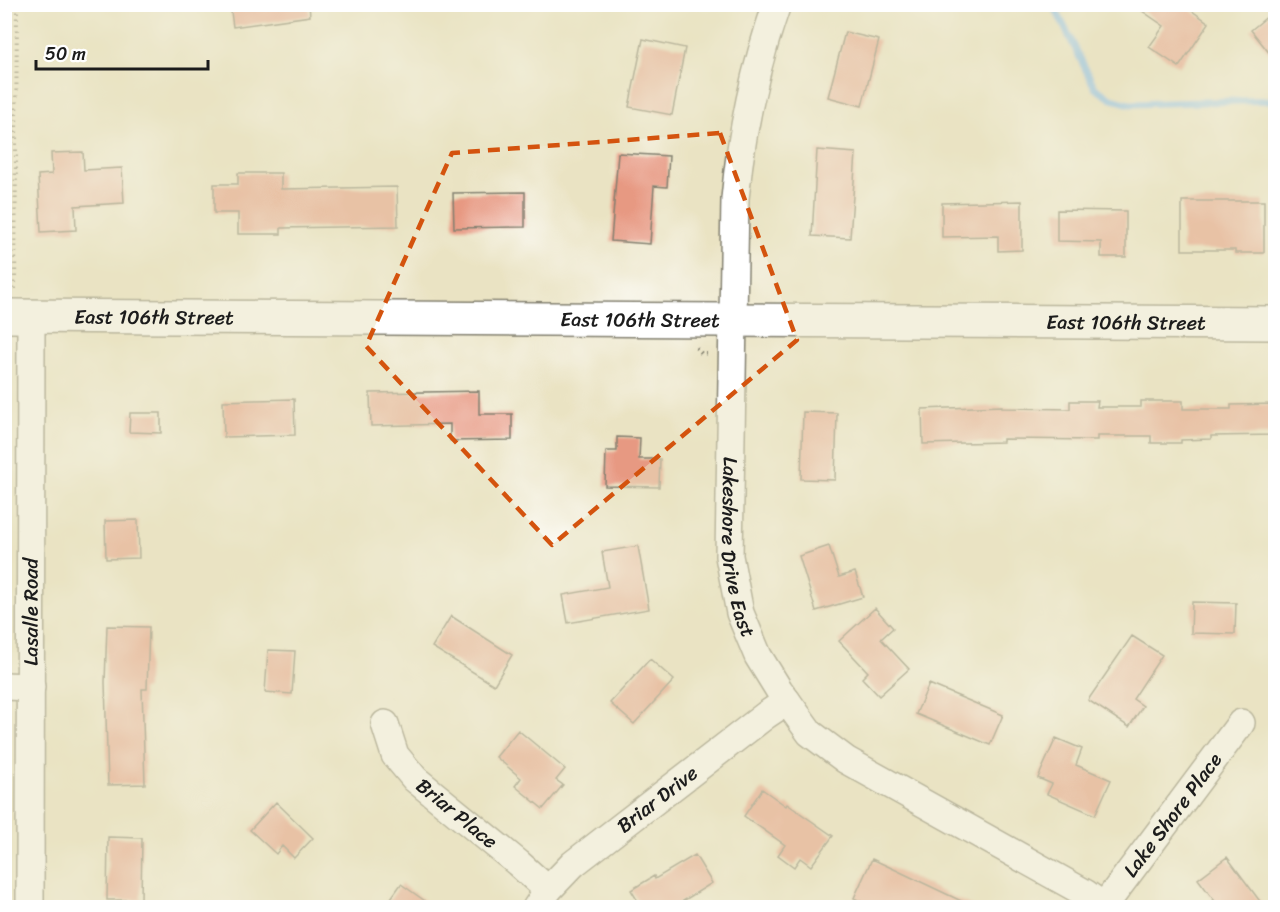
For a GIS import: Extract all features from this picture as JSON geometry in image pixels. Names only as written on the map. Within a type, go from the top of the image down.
[{"type":"street","name":"Lakeshore Drive East","points":[[777,4],[753,85],[739,159],[735,199],[729,556],[740,613],[758,656],[810,733],[846,760],[1084,893],[1105,907]]},
{"type":"street","name":"East 106th Street","points":[[24,316],[1275,323]]},
{"type":"street","name":"Lasalle Road","points":[[24,316],[31,687],[30,908]]},
{"type":"street","points":[[4,686],[31,687]]},
{"type":"street","name":"Briar Drive","points":[[542,899],[573,864],[765,715],[787,701]]},
{"type":"street","name":"Lake Shore Place","points":[[1105,907],[1241,723]]},
{"type":"street","name":"Briar Place","points":[[386,724],[395,755],[415,779],[518,862],[542,899]]},
{"type":"path","points":[[17,4],[15,298],[24,316]]},
{"type":"highlighted area","points":[[720,133],[797,340],[552,545],[366,346],[452,153]]},
{"type":"building","points":[[230,4],[309,4],[310,16],[233,27]]},
{"type":"building","points":[[1132,4],[1182,4],[1209,23],[1179,67],[1149,47],[1164,26]]},
{"type":"building","points":[[1275,10],[1275,60],[1251,30]]},
{"type":"building","points":[[845,32],[879,40],[862,106],[828,97]]},
{"type":"building","points":[[643,39],[685,48],[672,115],[629,107]]},
{"type":"building","points":[[817,150],[856,153],[850,238],[812,236]]},
{"type":"building","points":[[83,152],[84,170],[122,168],[124,203],[75,206],[76,230],[41,232],[38,175],[52,174],[51,153]]},
{"type":"building","points":[[618,153],[669,156],[667,187],[654,186],[650,244],[611,241]]},
{"type":"building","points":[[238,173],[281,173],[281,189],[397,187],[398,226],[281,228],[281,234],[238,234],[238,213],[214,213],[214,184],[238,184]]},
{"type":"building","points":[[525,192],[525,227],[454,228],[453,193]]},
{"type":"building","points":[[1022,201],[1022,250],[998,251],[998,236],[942,237],[942,203]]},
{"type":"building","points":[[1182,201],[1264,201],[1264,253],[1235,253],[1235,250],[1182,250]]},
{"type":"building","points":[[1057,210],[1126,211],[1126,257],[1101,257],[1101,242],[1057,241]]},
{"type":"building","points":[[479,391],[479,414],[512,414],[512,440],[450,441],[450,424],[371,426],[370,393]]},
{"type":"building","points":[[294,399],[295,435],[224,437],[223,401]]},
{"type":"building","points":[[1070,401],[1098,401],[1097,407],[1141,407],[1141,401],[1183,401],[1183,409],[1231,409],[1231,405],[1275,404],[1275,435],[1211,436],[1211,439],[1181,440],[1181,443],[1151,443],[1151,436],[1097,436],[1097,440],[1003,439],[1003,442],[923,444],[922,409],[1002,406],[1002,408],[1070,409]]},
{"type":"building","points":[[803,412],[837,413],[835,480],[801,479]]},
{"type":"building","points":[[130,413],[161,413],[161,433],[129,432]]},
{"type":"building","points":[[617,437],[640,438],[639,459],[660,459],[659,487],[605,486],[606,451],[617,451]]},
{"type":"building","points":[[138,520],[139,558],[106,559],[105,521]]},
{"type":"building","points":[[638,546],[649,609],[568,623],[563,595],[608,587],[602,552]]},
{"type":"building","points":[[829,546],[839,577],[855,572],[863,597],[816,611],[799,556]]},
{"type":"building","points":[[1192,602],[1236,603],[1235,634],[1191,633]]},
{"type":"building","points":[[875,608],[893,628],[881,639],[909,669],[879,696],[862,678],[868,672],[839,641]]},
{"type":"building","points":[[451,616],[512,655],[494,685],[432,647]]},
{"type":"building","points":[[107,626],[149,627],[147,689],[142,689],[145,784],[108,785],[105,682]]},
{"type":"building","points":[[1132,636],[1162,655],[1133,699],[1143,706],[1129,727],[1088,700]]},
{"type":"building","points":[[268,650],[295,651],[292,694],[265,692]]},
{"type":"building","points":[[650,659],[674,680],[634,724],[610,703]]},
{"type":"building","points":[[929,684],[1003,715],[990,745],[916,714]]},
{"type":"building","points":[[518,730],[565,769],[556,780],[563,785],[543,809],[515,786],[521,778],[496,757]]},
{"type":"building","points":[[1056,738],[1082,749],[1076,765],[1111,780],[1095,815],[1047,794],[1052,784],[1038,778]]},
{"type":"building","points":[[762,789],[833,836],[811,866],[800,858],[794,867],[778,855],[785,845],[744,816]]},
{"type":"building","points":[[276,802],[313,838],[294,858],[282,846],[276,854],[250,830]]},
{"type":"building","points":[[108,837],[142,838],[141,900],[107,900]]},
{"type":"building","points":[[695,855],[712,883],[672,908],[642,908],[631,890],[654,876],[655,879]]},
{"type":"building","points":[[1227,857],[1265,908],[1220,908],[1198,879]]},
{"type":"building","points":[[872,859],[976,908],[874,908],[854,898]]},
{"type":"building","points":[[401,884],[435,908],[384,908]]},
{"type":"waterway","points":[[1053,4],[1095,88],[1112,99],[1130,104],[1276,100]]}]
